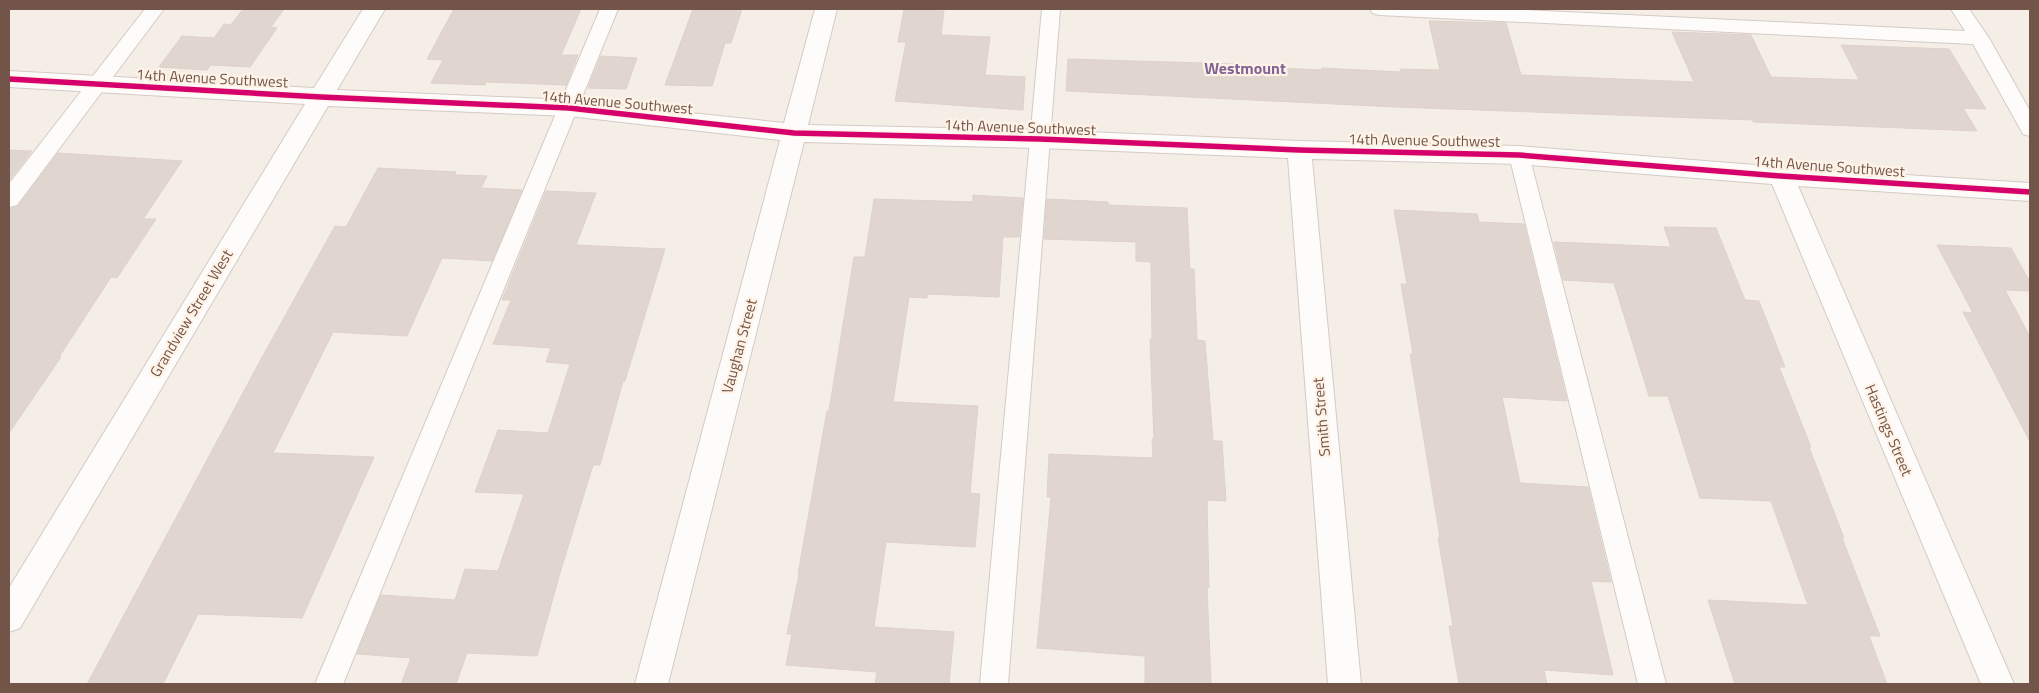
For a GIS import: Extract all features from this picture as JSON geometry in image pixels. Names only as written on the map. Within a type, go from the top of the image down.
[{"type":"street","name":"Grandview Street West","points":[[9,618],[374,9]]},
{"type":"street","name":"Vaughan Street","points":[[651,684],[826,9]]},
{"type":"street","name":"14th Avenue Southwest","points":[[9,79],[321,97],[569,108],[794,133],[1040,139],[1299,150],[1519,155],[1781,176],[2030,192]]},
{"type":"street","name":"Smith Street","points":[[1299,150],[1344,684]]},
{"type":"street","name":"Hastings Street","points":[[1781,176],[1997,684]]},
{"type":"lane","points":[[9,200],[155,9]]},
{"type":"lane","points":[[329,684],[609,9]]},
{"type":"lane","points":[[994,684],[1051,9]]},
{"type":"lane","points":[[1379,9],[1979,38]]},
{"type":"lane","points":[[1960,9],[1979,38],[2030,129]]},
{"type":"lane","points":[[1519,155],[1652,684]]},
{"type":"building","points":[[243,9],[284,9],[271,27],[277,28],[250,67],[211,65],[207,70],[159,67],[182,36],[214,38],[224,24],[231,25]]},
{"type":"building","points":[[454,9],[581,9],[561,55],[578,55],[566,85],[486,82],[485,85],[431,83],[443,60],[427,59]]},
{"type":"building","points":[[693,9],[742,9],[731,43],[725,43],[712,86],[665,85]]},
{"type":"building","points":[[904,10],[944,11],[941,35],[990,37],[985,75],[1025,77],[1023,110],[895,101],[906,42],[898,42]]},
{"type":"building","points":[[1429,21],[1506,23],[1521,75],[1694,82],[1672,32],[1751,35],[1771,77],[1859,80],[1841,45],[1949,49],[1986,109],[1963,108],[1977,131],[1753,122],[1753,120],[1396,107],[1066,91],[1068,59],[1236,64],[1237,66],[1322,70],[1322,68],[1401,72],[1400,69],[1440,70]]},
{"type":"building","points":[[601,56],[637,58],[626,89],[588,88]]},
{"type":"building","points":[[9,150],[32,151],[9,181]]},
{"type":"building","points":[[58,153],[182,161],[143,219],[156,219],[117,278],[111,277],[59,357],[61,357],[9,433],[9,209],[18,206]]},
{"type":"building","points":[[378,168],[456,172],[455,175],[487,176],[481,188],[522,190],[492,261],[442,258],[407,336],[333,332],[273,453],[374,457],[302,618],[198,614],[163,684],[87,684],[260,361],[335,226],[346,227]]},
{"type":"building","points":[[546,191],[596,193],[576,245],[665,249],[625,381],[623,381],[600,465],[593,465],[537,656],[467,653],[456,684],[401,684],[411,658],[357,654],[381,595],[455,600],[465,569],[498,571],[524,494],[475,492],[498,430],[548,433],[570,364],[546,362],[551,348],[493,344],[511,300],[502,300]]},
{"type":"building","points":[[973,195],[1023,198],[1019,237],[1003,237],[999,297],[927,294],[927,298],[909,297],[893,402],[978,406],[970,493],[980,494],[975,547],[886,542],[874,627],[954,632],[949,684],[875,684],[877,672],[786,665],[792,634],[787,634],[827,411],[829,411],[854,257],[865,257],[874,199],[973,202]]},
{"type":"building","points":[[1047,199],[1108,202],[1108,205],[1187,208],[1190,269],[1194,269],[1197,340],[1205,341],[1213,441],[1222,441],[1226,501],[1207,500],[1209,588],[1207,588],[1211,684],[1145,684],[1145,656],[1037,648],[1051,497],[1047,497],[1049,454],[1153,458],[1152,439],[1154,439],[1150,339],[1152,339],[1151,262],[1136,261],[1136,242],[1044,239]]},
{"type":"building","points":[[1394,210],[1477,214],[1479,222],[1524,224],[1567,401],[1502,397],[1520,483],[1588,487],[1611,582],[1591,581],[1613,675],[1544,670],[1547,684],[1459,684],[1449,626],[1453,626],[1438,537],[1440,538],[1410,354],[1413,354],[1401,284],[1407,284]]},
{"type":"building","points":[[1664,227],[1716,228],[1745,300],[1759,301],[1785,367],[1779,367],[1811,447],[1809,447],[1844,538],[1842,538],[1880,636],[1869,636],[1887,684],[1735,684],[1708,600],[1808,605],[1771,501],[1700,498],[1668,396],[1649,396],[1614,283],[1563,280],[1554,242],[1671,247]]},
{"type":"building","points":[[1937,245],[2011,248],[2030,282],[2030,291],[2005,290],[2030,337],[2030,442],[1963,312],[1973,313]]},
{"type":"cycle path","points":[[9,79],[321,97],[569,108],[794,133],[1040,139],[1299,150],[1519,155],[1781,176],[2030,192]]},
{"type":"district","name":"Westmount","points":[[1245,68]]}]
